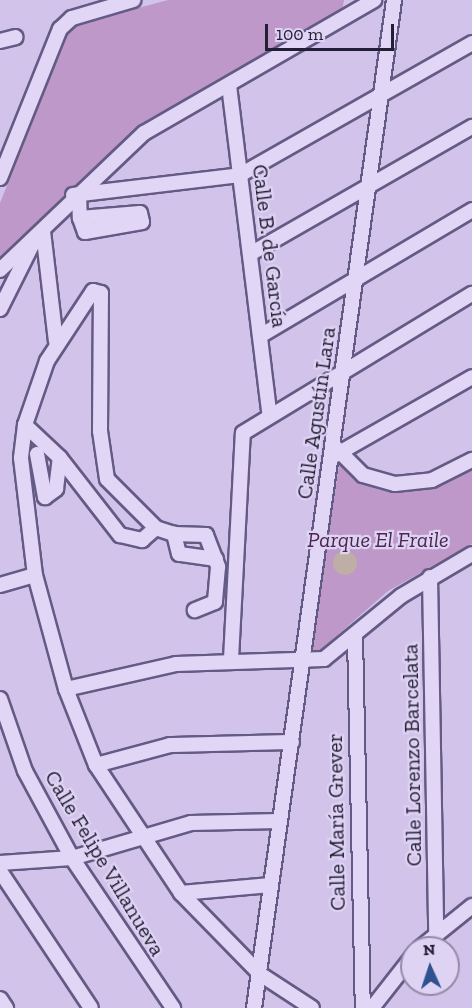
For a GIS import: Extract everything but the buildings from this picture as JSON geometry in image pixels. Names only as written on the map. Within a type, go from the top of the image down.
[{"type":"street","points":[[0,178],[60,29],[72,18],[133,0]]},
{"type":"street","points":[[0,270],[38,236],[76,195],[150,128],[229,85],[355,6],[374,0]]},
{"type":"street","name":"Calle Agustín Lara","points":[[254,1008],[279,821],[335,452],[343,368],[395,1]]},
{"type":"street","points":[[0,41],[16,37]]},
{"type":"street","points":[[76,195],[240,175],[472,43]]},
{"type":"street","name":"Calle B. de García","points":[[229,85],[269,412]]},
{"type":"street","points":[[250,254],[472,127]]},
{"type":"street","points":[[76,195],[80,218]]},
{"type":"street","points":[[260,336],[356,276],[472,210]]},
{"type":"street","points":[[2,300],[38,236]]},
{"type":"street","points":[[38,236],[56,341]]},
{"type":"street","points":[[195,610],[212,605],[217,596],[216,559],[206,535],[174,534],[156,528],[119,495],[104,473],[100,292],[92,292],[56,341],[25,425],[21,473],[35,575],[66,689],[96,765],[138,836],[181,893],[260,974],[312,1008]]},
{"type":"street","points":[[231,659],[241,437],[269,412],[472,294]]},
{"type":"street","points":[[472,377],[335,452],[363,475],[395,484],[432,480],[472,460]]},
{"type":"street","points":[[25,425],[60,459],[120,535],[142,540],[156,528]]},
{"type":"street","points":[[37,454],[45,497],[56,489],[60,459]]},
{"type":"street","points":[[174,534],[179,554],[216,559]]},
{"type":"street","points":[[66,689],[157,666],[231,659],[303,662],[324,659],[430,577],[472,554]]},
{"type":"street","points":[[0,585],[35,575]]},
{"type":"street","name":"Calle Lorenzo Barcelata","points":[[430,577],[436,932]]},
{"type":"street","name":"Calle María Grever","points":[[355,635],[363,1008]]},
{"type":"street","name":"Calle Felipe Villanueva","points":[[0,699],[25,771],[72,858],[135,959],[173,1008]]},
{"type":"street","points":[[96,765],[170,745],[292,742]]},
{"type":"street","points":[[0,863],[72,858],[138,836],[231,819],[279,821]]},
{"type":"street","points":[[0,871],[91,1008]]},
{"type":"street","points":[[181,893],[271,885]]},
{"type":"street","points":[[432,936],[472,906]]},
{"type":"street","points":[[372,1008],[400,972]]},
{"type":"street","points":[[0,999],[6,1008]]},
{"type":"green space","points":[[168,0],[344,0],[342,12],[135,129],[0,260],[0,203],[71,26]]},
{"type":"green space","name":"Parque El Fraile","points":[[339,465],[371,487],[414,491],[472,469],[472,544],[388,591],[317,653],[311,650]]},
{"type":"shaded area","points":[[345,551],[350,552],[356,558],[356,568],[350,574],[345,575],[340,574],[334,568],[333,563],[334,558],[340,552]]}]
